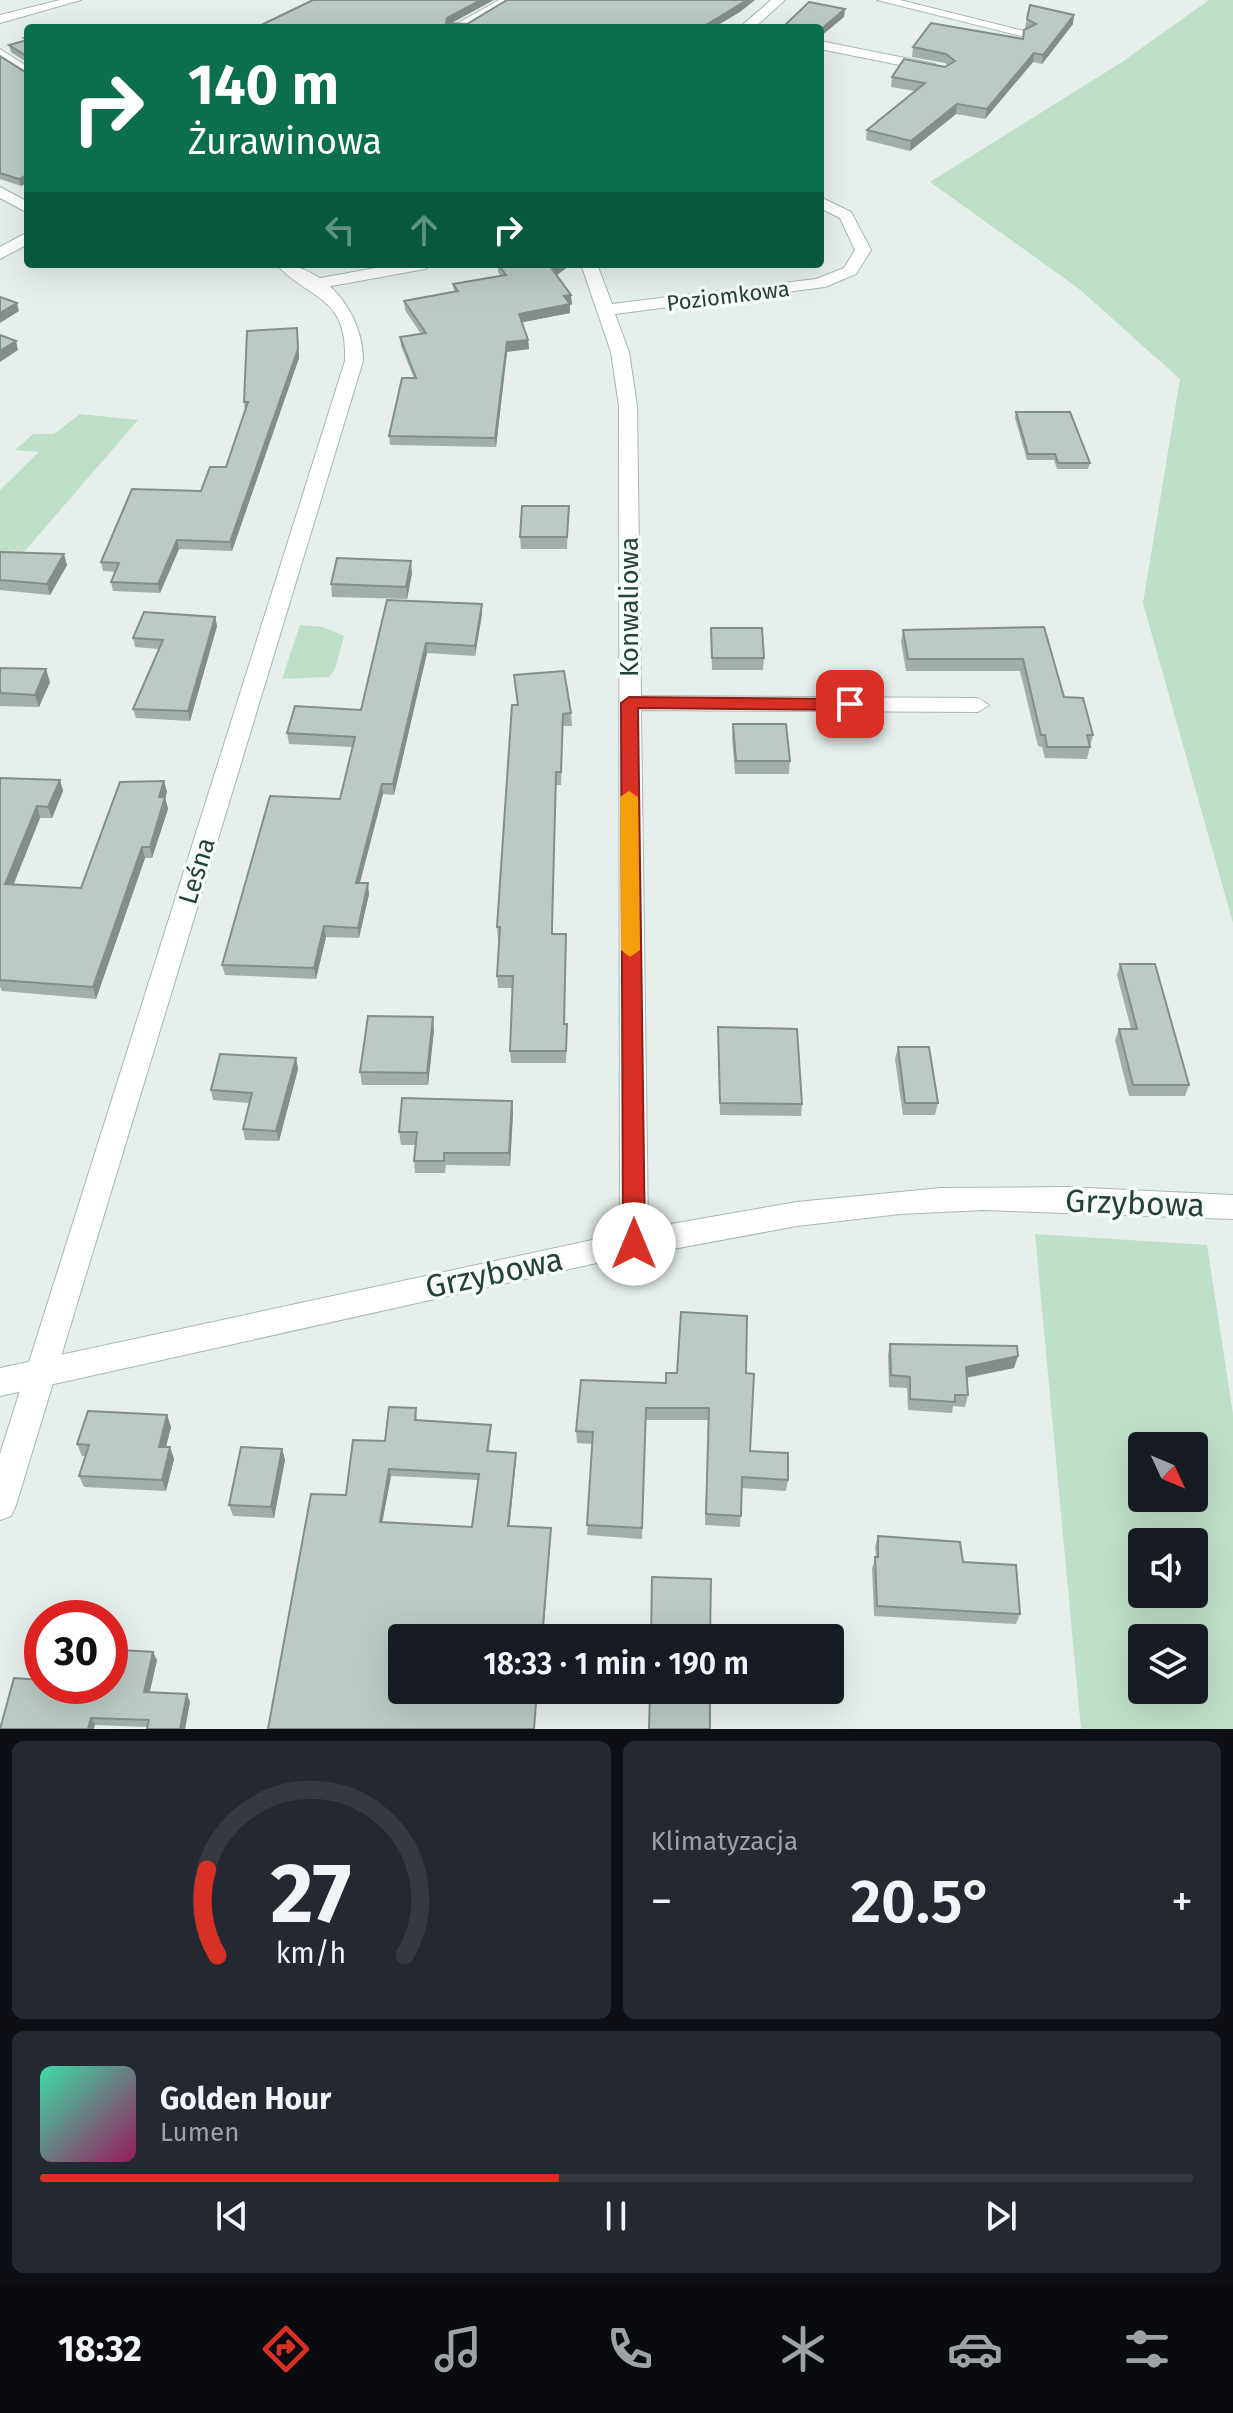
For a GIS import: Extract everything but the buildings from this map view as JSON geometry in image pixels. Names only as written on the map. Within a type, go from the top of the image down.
[{"type":"street","points":[[0,19],[75,0]]},
{"type":"street","points":[[464,24],[509,0]]},
{"type":"street","points":[[751,24],[779,0]]},
{"type":"street","points":[[883,0],[1025,33]]},
{"type":"street","points":[[824,46],[944,70]]},
{"type":"street","points":[[0,53],[24,70]]},
{"type":"street","points":[[0,192],[24,206]]},
{"type":"street","name":"Poziomkowa","points":[[606,310],[819,284],[850,271],[863,250],[846,215],[824,204]]},
{"type":"street","points":[[0,254],[24,239]]},
{"type":"street","name":"Leśna","points":[[0,1505],[354,361],[356,340],[340,305],[290,268]]},
{"type":"street","points":[[315,284],[403,268]]},
{"type":"street","name":"Konwaliowa","points":[[590,268],[620,352],[628,406],[634,1244]]},
{"type":"street","points":[[629,703],[978,705]]},
{"type":"street","name":"Grzybowa","points":[[0,1382],[634,1244],[783,1216],[899,1202],[995,1198],[1233,1207]]},
{"type":"green space","points":[[1209,0],[1233,0],[1233,923],[1143,603],[1180,379],[1078,288],[930,182],[1122,62]]},
{"type":"green space","points":[[80,414],[138,420],[17,560],[0,560],[0,490],[39,452],[15,450],[33,434],[54,434]]},
{"type":"green space","points":[[300,625],[323,627],[344,636],[335,669],[329,677],[282,679]]},
{"type":"green space","points":[[1035,1234],[1207,1245],[1233,1414],[1233,1729],[1081,1729]]},
{"type":"slow traffic","points":[[629,797],[630,950]]},
{"type":"route","points":[[634,1244],[629,703],[850,704]]}]
